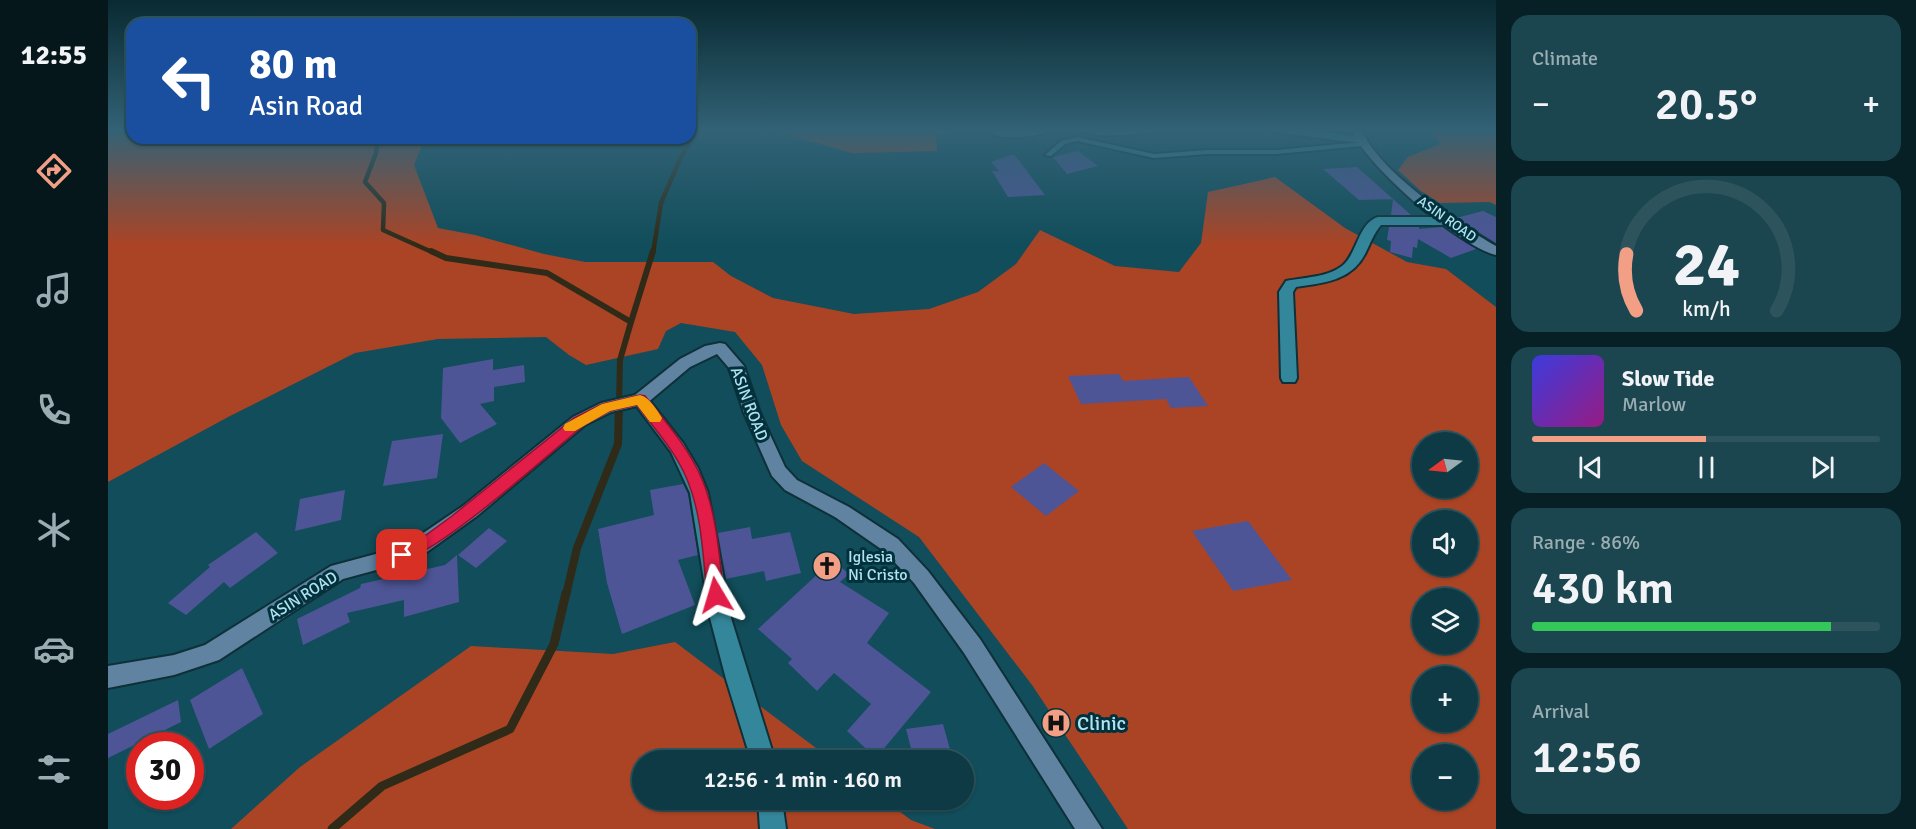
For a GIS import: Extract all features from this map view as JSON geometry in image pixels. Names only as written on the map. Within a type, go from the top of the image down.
[{"type":"main road","name":"ASIN ROAD","points":[[1387,168],[1417,199],[1445,221],[1496,251]]},
{"type":"main road","name":"ASIN ROAD","points":[[108,677],[174,665],[211,653],[338,572],[402,555],[417,548],[470,511],[544,447],[579,421],[607,407],[633,401],[685,363],[710,350],[720,348],[736,366],[752,412],[778,471],[791,485],[842,512],[891,545],[921,577],[972,646],[1089,829]]},
{"type":"street","points":[[1289,378],[1286,292],[1291,284],[1345,273],[1353,265],[1372,227],[1378,221],[1445,221]]},
{"type":"street","points":[[633,401],[673,442],[694,477],[706,519],[716,595],[724,629],[760,750]]},
{"type":"street","points":[[771,810],[773,829]]},
{"type":"shaded area","points":[[108,168],[415,168],[438,228],[585,262],[713,262],[731,276],[773,298],[854,314],[929,309],[978,292],[1016,264],[1040,230],[1115,266],[1179,272],[1201,243],[1208,192],[1275,177],[1345,228],[1407,262],[1446,269],[1496,307],[1496,829],[1128,829],[1032,685],[919,537],[802,461],[781,425],[762,365],[735,332],[681,323],[666,331],[658,349],[586,365],[546,337],[438,339],[355,353],[230,416],[108,482]]},
{"type":"shaded area","points":[[1400,168],[1496,168],[1496,205],[1490,202],[1440,203],[1421,191],[1398,170]]},
{"type":"shaded area","points":[[675,642],[819,750],[632,750],[632,810],[898,810],[911,820],[935,829],[231,829],[300,767],[471,646],[613,654]]},
{"type":"building","points":[[996,168],[1024,168],[1045,195],[1008,197],[992,171],[999,171]]},
{"type":"building","points":[[1062,168],[1091,168],[1067,174]]},
{"type":"building","points":[[1358,168],[1393,199],[1359,200],[1323,169]]},
{"type":"building","points":[[1393,199],[1411,215],[1391,215]]},
{"type":"building","points":[[1483,211],[1496,217],[1496,243],[1456,218]]},
{"type":"building","points":[[1389,227],[1419,227],[1419,229],[1443,227],[1476,249],[1451,258],[1418,239],[1417,248],[1413,247],[1412,258],[1390,252],[1391,241],[1387,240]]},
{"type":"building","points":[[493,359],[493,370],[524,365],[525,382],[494,387],[494,401],[480,404],[497,424],[460,443],[441,418],[443,368]]},
{"type":"building","points":[[1119,374],[1123,381],[1189,377],[1208,406],[1171,408],[1166,399],[1081,404],[1068,376]]},
{"type":"building","points":[[443,434],[437,478],[383,486],[392,441]]},
{"type":"building","points":[[1044,463],[1079,491],[1046,516],[1011,487]]},
{"type":"building","points":[[683,484],[688,494],[698,555],[678,560],[695,605],[622,634],[607,583],[598,529],[654,515],[650,490]]},
{"type":"building","points":[[345,490],[341,520],[295,531],[300,499]]},
{"type":"building","points":[[1248,521],[1292,580],[1233,591],[1192,531]]},
{"type":"building","points":[[750,527],[752,539],[790,532],[801,573],[766,581],[764,571],[726,579],[718,533]]},
{"type":"building","points":[[489,528],[507,541],[476,568],[458,555]]},
{"type":"building","points":[[256,532],[278,553],[230,588],[224,582],[186,615],[168,603],[210,567],[208,565]]},
{"type":"building","points":[[457,555],[459,602],[404,617],[404,600],[347,613],[350,622],[303,645],[297,619],[360,588],[361,584],[445,565]]},
{"type":"building","points":[[833,560],[849,574],[840,582],[889,613],[867,643],[931,692],[883,750],[867,750],[847,731],[871,704],[834,673],[817,691],[788,663],[792,659],[758,629]]},
{"type":"building","points":[[242,668],[263,714],[209,749],[190,700]]},
{"type":"building","points":[[178,700],[181,722],[161,732],[126,732],[126,749],[108,758],[108,734]]},
{"type":"building","points":[[943,724],[950,750],[911,750],[906,729]]},
{"type":"waterway","points":[[370,168],[365,182],[384,203],[383,230],[434,253]]},
{"type":"waterway","points":[[653,253],[661,203],[676,168]]},
{"type":"waterway","points":[[431,251],[446,258],[547,273],[631,322]]},
{"type":"waterway","points":[[631,322],[653,251]]},
{"type":"waterway","points":[[619,405],[620,360],[631,322]]},
{"type":"waterway","points":[[566,595],[577,548],[618,444],[619,404]]},
{"type":"waterway","points":[[332,829],[382,786],[510,729],[554,644],[566,593]]},
{"type":"slow traffic","points":[[570,428],[607,407],[640,400],[655,418]]},
{"type":"place","name":"Iglesia Ni Cristo","points":[[827,566]]},
{"type":"place","name":"Clinic","points":[[1056,723]]},
{"type":"route","points":[[402,555],[432,540],[496,490],[544,447],[579,421],[607,407],[640,400],[673,442],[694,477],[706,519],[716,595]]}]
